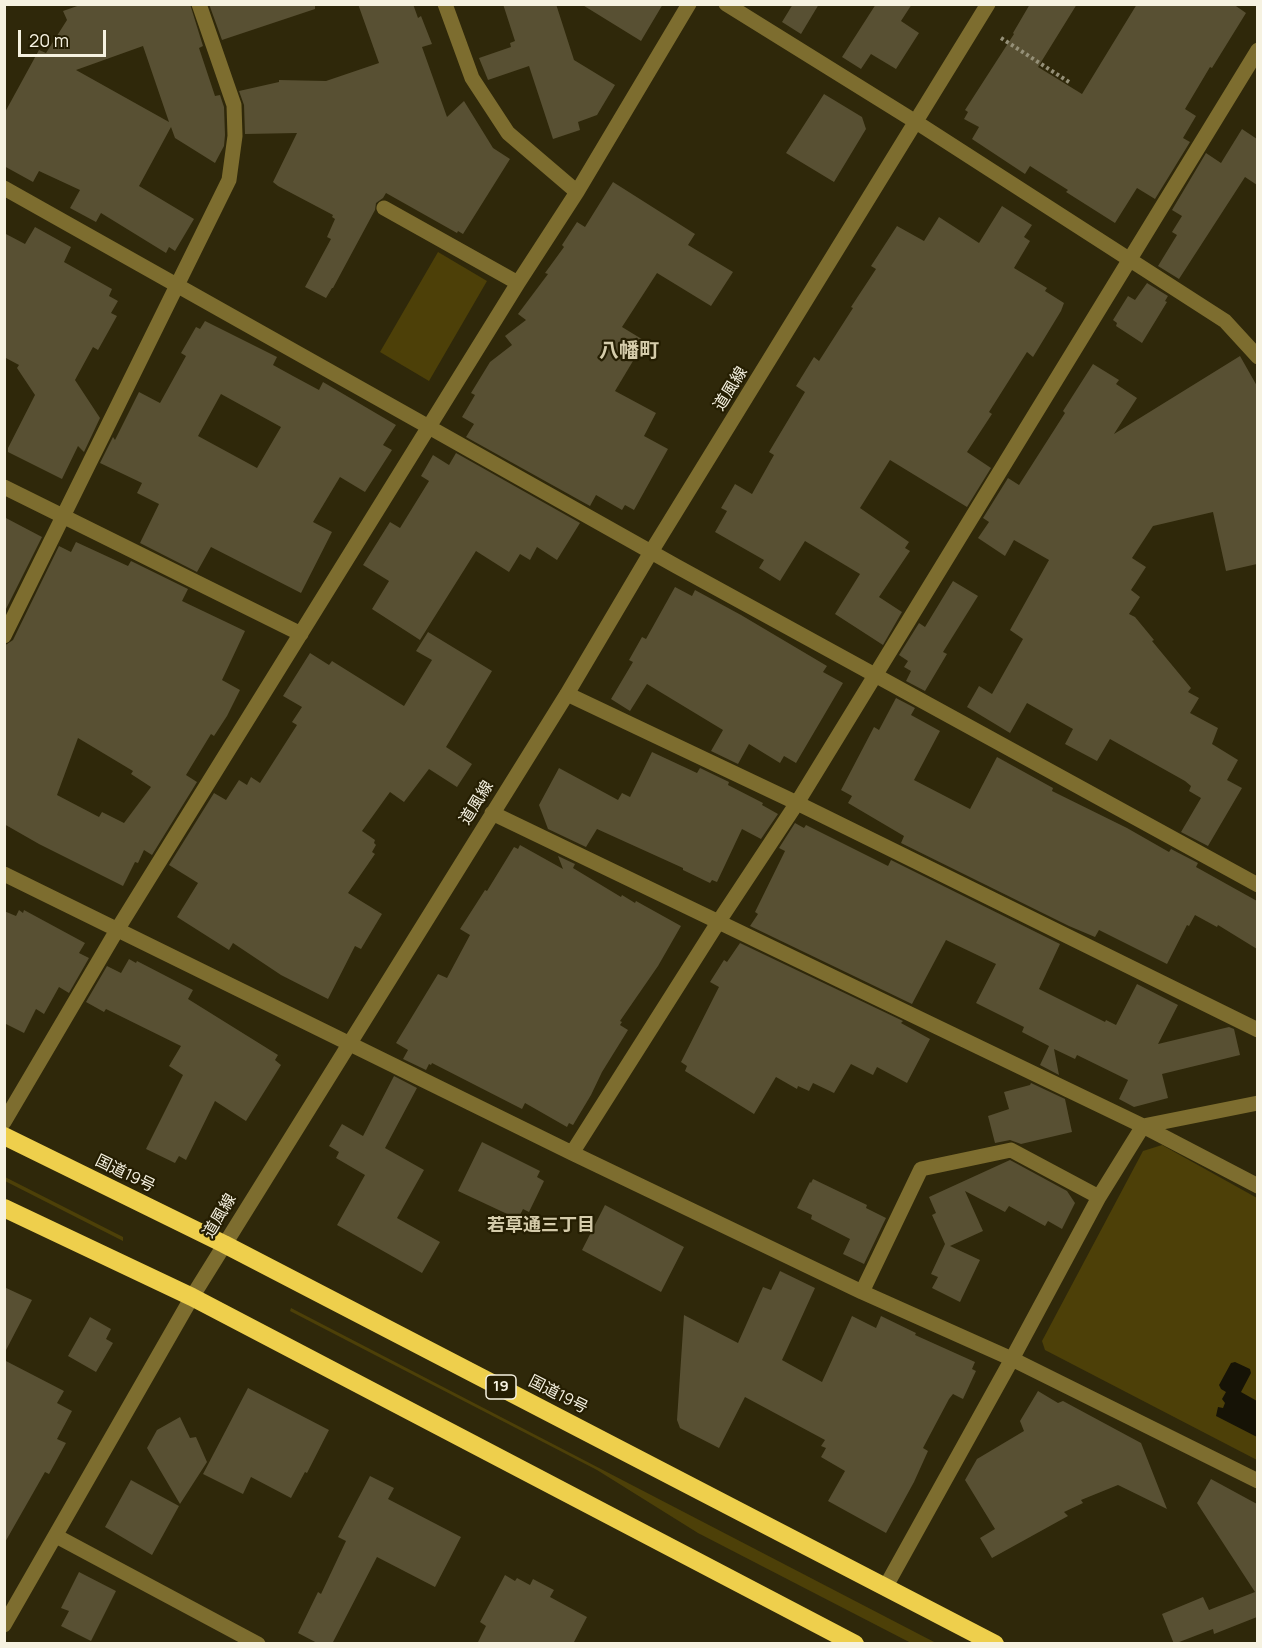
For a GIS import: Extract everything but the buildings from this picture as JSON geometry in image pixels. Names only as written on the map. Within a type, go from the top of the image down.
[{"type":"highway","name":"国道19号","points":[[4,1136],[224,1244],[995,1644]]},
{"type":"highway","points":[[4,1208],[192,1297],[855,1644]]},
{"type":"street","points":[[4,636],[176,283],[229,180],[235,136],[234,105],[199,4]]},
{"type":"street","points":[[445,4],[472,78],[508,133],[577,192]]},
{"type":"street","points":[[4,1122],[117,930],[577,192],[689,4]]},
{"type":"street","points":[[726,4],[916,122],[1226,321],[1257,357]]},
{"type":"street","name":"道風線","points":[[4,1625],[224,1244],[567,694],[651,552],[988,4]]},
{"type":"street","points":[[572,1153],[719,921],[797,803],[1257,50]]},
{"type":"street","points":[[4,188],[651,552],[1257,885]]},
{"type":"street","points":[[384,208],[518,284]]},
{"type":"street","points":[[4,487],[301,634]]},
{"type":"street","points":[[567,694],[797,803],[1257,1030]]},
{"type":"street","points":[[492,813],[1143,1126],[1257,1186]]},
{"type":"street","points":[[4,874],[572,1153],[862,1292],[1012,1359],[1257,1481]]},
{"type":"street","points":[[886,1586],[1099,1197],[1143,1126],[1257,1103]]},
{"type":"street","points":[[862,1292],[921,1169],[1011,1150],[1099,1197]]},
{"type":"street","points":[[56,1536],[258,1644]]},
{"type":"path","points":[[1001,38],[1069,82]]},
{"type":"shaded area","points":[[438,252],[487,281],[429,381],[380,352]]},
{"type":"shaded area","points":[[1162,1145],[1257,1198],[1257,1460],[1045,1350],[1042,1341],[1143,1151]]},
{"type":"shaded area","points":[[5,1177],[123,1237],[123,1241],[5,1181]]},
{"type":"shaded area","points":[[291,1308],[936,1643],[911,1643],[698,1533],[597,1470],[290,1311]]},
{"type":"shaded area","points":[[1235,1362],[1250,1369],[1251,1373],[1241,1392],[1257,1401],[1257,1437],[1216,1416],[1218,1407],[1223,1408],[1225,1403],[1222,1399],[1226,1392],[1219,1385],[1231,1363]]},
{"type":"district","name":"八幡町","points":[[629,351]]},
{"type":"district","name":"若草通三丁目","points":[[541,1226]]}]
